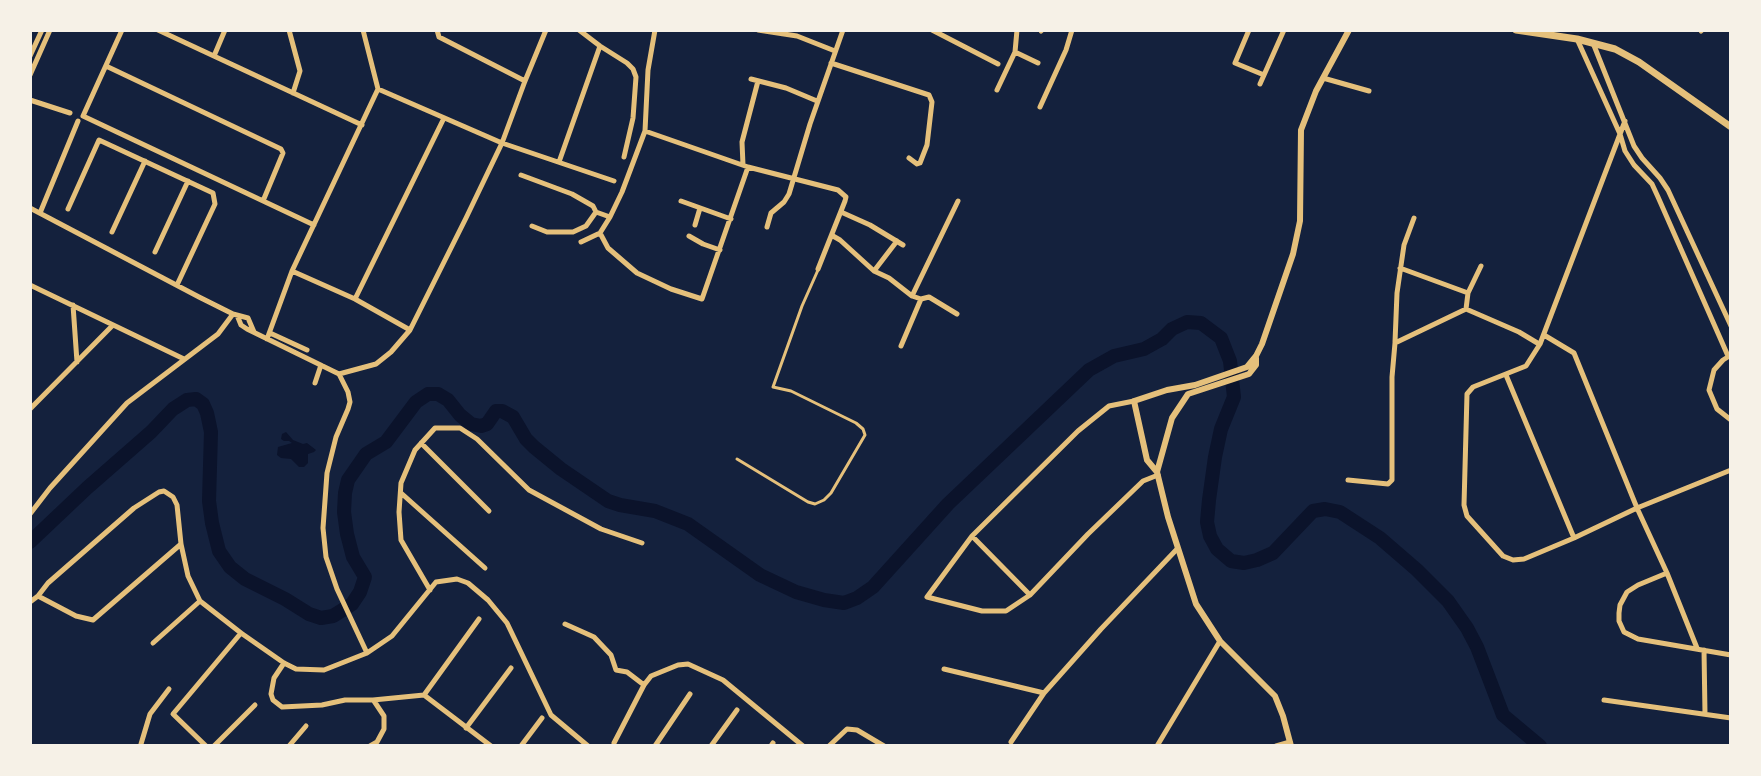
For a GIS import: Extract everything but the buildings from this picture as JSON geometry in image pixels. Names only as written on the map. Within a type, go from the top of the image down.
[{"type":"main road","points":[[1516,30],[1577,39],[1615,49],[1639,62],[1731,127]]},
{"type":"street","points":[[30,56],[42,30]]},
{"type":"street","points":[[30,75],[50,30]]},
{"type":"street","points":[[122,30],[83,116],[314,225]]},
{"type":"street","points":[[158,30],[362,125]]},
{"type":"street","points":[[214,56],[225,30]]},
{"type":"street","points":[[289,30],[300,71],[293,93]]},
{"type":"street","points":[[269,336],[292,271],[378,89],[363,30]]},
{"type":"street","points":[[437,30],[439,37],[525,81]]},
{"type":"street","points":[[339,374],[376,364],[410,330],[502,143],[546,30]]},
{"type":"street","points":[[579,30],[627,63],[636,77],[633,118],[624,157]]},
{"type":"street","points":[[581,242],[600,233],[610,217],[645,131],[648,70],[655,30]]},
{"type":"street","points":[[758,30],[797,36],[835,51]]},
{"type":"street","points":[[767,227],[771,213],[789,194],[817,101],[843,30]]},
{"type":"street","points":[[932,30],[998,64]]},
{"type":"street","points":[[997,90],[1015,52],[1017,30]]},
{"type":"street","points":[[1040,107],[1072,30]]},
{"type":"street","points":[[1249,30],[1235,63],[1264,75]]},
{"type":"street","points":[[1260,84],[1284,30]]},
{"type":"street","points":[[1218,379],[1188,394],[1174,413],[1157,474],[1143,481],[1030,595],[1006,611],[982,611],[927,597],[972,536],[1078,431],[1109,406],[1248,370],[1262,344],[1293,254],[1300,221],[1301,130],[1323,78],[1349,30]]},
{"type":"street","points":[[1577,39],[1625,151],[1652,184],[1730,355],[1714,370],[1709,390],[1717,409],[1731,420]]},
{"type":"street","points":[[1592,43],[1634,146],[1668,190],[1731,326]]},
{"type":"street","points":[[559,162],[600,46]]},
{"type":"street","points":[[1015,52],[1038,63]]},
{"type":"street","points":[[831,63],[929,95],[932,102],[927,145],[920,163],[909,158]]},
{"type":"street","points":[[106,66],[281,149],[283,153],[263,201]]},
{"type":"street","points":[[1323,78],[1369,91]]},
{"type":"street","points":[[751,79],[786,88],[817,101]]},
{"type":"street","points":[[600,233],[608,248],[637,273],[702,299],[731,219],[746,166],[742,142],[758,81]]},
{"type":"street","points":[[378,89],[502,143],[614,181]]},
{"type":"street","points":[[30,100],[70,113]]},
{"type":"street","points":[[355,299],[444,118]]},
{"type":"street","points":[[40,213],[78,121]]},
{"type":"street","points":[[1625,121],[1540,344],[1526,366],[1473,387],[1467,394],[1464,505],[1467,516],[1503,556],[1513,560],[1524,559],[1731,470]]},
{"type":"street","points":[[645,131],[746,166],[838,190],[846,197],[818,269]]},
{"type":"street","points":[[68,209],[99,140],[213,193],[215,204],[177,285]]},
{"type":"street","points":[[112,232],[145,161]]},
{"type":"street","points":[[521,175],[572,194],[593,206],[596,212],[610,217]]},
{"type":"street","points":[[155,252],[188,181]]},
{"type":"street","points":[[681,201],[731,219]]},
{"type":"street","points":[[912,296],[958,201]]},
{"type":"street","points":[[30,208],[235,314],[241,325],[254,332],[307,350]]},
{"type":"street","points":[[695,225],[700,208]]},
{"type":"street","points":[[532,226],[547,232],[573,232],[586,226],[596,212]]},
{"type":"street","points":[[841,212],[900,243],[874,271]]},
{"type":"street","points":[[1348,480],[1388,484],[1392,480],[1392,377],[1400,268],[1414,218]]},
{"type":"street","points":[[689,236],[720,250]]},
{"type":"street","points":[[833,236],[874,271],[912,296],[921,299],[929,297],[957,314]]},
{"type":"street","points":[[1466,309],[1468,293],[1481,266]]},
{"type":"street","points":[[1400,268],[1468,293]]},
{"type":"street","points":[[292,271],[355,299],[410,330]]},
{"type":"street","points":[[30,285],[184,359]]},
{"type":"street","points":[[901,346],[921,299]]},
{"type":"street","points":[[73,305],[77,363]]},
{"type":"street","points":[[1395,343],[1466,309],[1540,344]]},
{"type":"street","points":[[30,514],[127,403],[199,350],[235,314]]},
{"type":"street","points":[[30,409],[112,326]]},
{"type":"street","points":[[1544,335],[1574,353],[1637,508],[1700,649],[1705,714]]},
{"type":"street","points":[[269,336],[339,374],[348,392],[350,402],[336,437],[327,473],[323,528],[326,557],[337,589],[367,653]]},
{"type":"street","points":[[315,383],[321,365]]},
{"type":"street","points":[[1506,375],[1574,538]]},
{"type":"street","points":[[1134,401],[1147,460],[1157,474],[1196,604],[1220,641],[1275,696],[1291,744],[1276,746]]},
{"type":"street","points":[[430,590],[401,540],[399,512],[401,483],[410,461],[415,450],[435,428],[460,428],[477,439],[529,490],[601,529],[642,543]]},
{"type":"street","points":[[421,443],[489,511]]},
{"type":"street","points":[[30,602],[134,508],[159,492],[167,492],[177,505],[188,576],[200,601],[284,663],[296,669],[324,670],[367,653],[392,636],[436,582],[457,579],[468,583],[488,600],[507,623],[551,715],[584,745]]},
{"type":"street","points":[[401,493],[485,568]]},
{"type":"street","points":[[972,536],[1030,595]]},
{"type":"street","points":[[38,596],[76,616],[93,620],[181,544]]},
{"type":"street","points":[[1011,742],[1044,693],[1178,548]]},
{"type":"street","points":[[1667,573],[1627,592],[1620,605],[1619,621],[1624,632],[1638,639],[1731,655]]},
{"type":"street","points":[[153,643],[200,601]]},
{"type":"street","points":[[424,695],[479,619]]},
{"type":"street","points":[[565,624],[594,637],[611,655],[616,670],[627,672],[644,685]]},
{"type":"street","points":[[206,746],[173,714],[241,633]]},
{"type":"street","points":[[1157,746],[1220,641]]},
{"type":"street","points":[[284,663],[274,678],[271,694],[282,707],[424,695],[491,746]]},
{"type":"street","points":[[614,743],[651,676],[688,664],[723,680],[803,746]]},
{"type":"street","points":[[466,728],[511,668]]},
{"type":"street","points":[[944,669],[1044,693]]},
{"type":"street","points":[[140,745],[150,714],[169,689]]},
{"type":"street","points":[[655,746],[690,694]]},
{"type":"street","points":[[370,746],[377,742],[384,729],[384,716],[373,700]]},
{"type":"street","points":[[1604,700],[1731,718]]},
{"type":"street","points":[[214,746],[255,705]]},
{"type":"street","points":[[711,746],[737,710]]},
{"type":"street","points":[[521,746],[542,718]]},
{"type":"street","points":[[289,746],[306,726]]},
{"type":"street","points":[[829,746],[847,729],[857,730],[884,746]]},
{"type":"lane","points":[[737,459],[815,504],[831,493],[865,435],[856,423],[791,391],[773,387],[818,269]]},
{"type":"water","points":[[286,432],[293,440],[307,443],[316,450],[308,454],[308,463],[304,467],[277,455],[278,447],[292,443],[281,439]]},
{"type":"waterway","points":[[30,542],[173,409],[187,400],[196,399],[203,404],[211,432],[209,501],[219,551],[230,567],[245,579],[309,614],[321,618],[333,616],[352,604],[365,577],[353,557],[347,534],[344,512],[348,480],[366,454],[386,442],[416,402],[428,394],[438,394],[471,424],[487,424],[496,411],[513,417],[534,447],[608,501],[655,511],[688,524],[760,575],[796,592],[844,603],[873,587],[948,504],[1089,370],[1114,356],[1144,349],[1187,322],[1201,323],[1221,338],[1230,361],[1234,397],[1221,429],[1209,500],[1207,522],[1217,549],[1231,561],[1244,563],[1257,560],[1273,553],[1313,511],[1325,509],[1340,512],[1380,538],[1448,601],[1477,647],[1503,715],[1540,746]]}]
